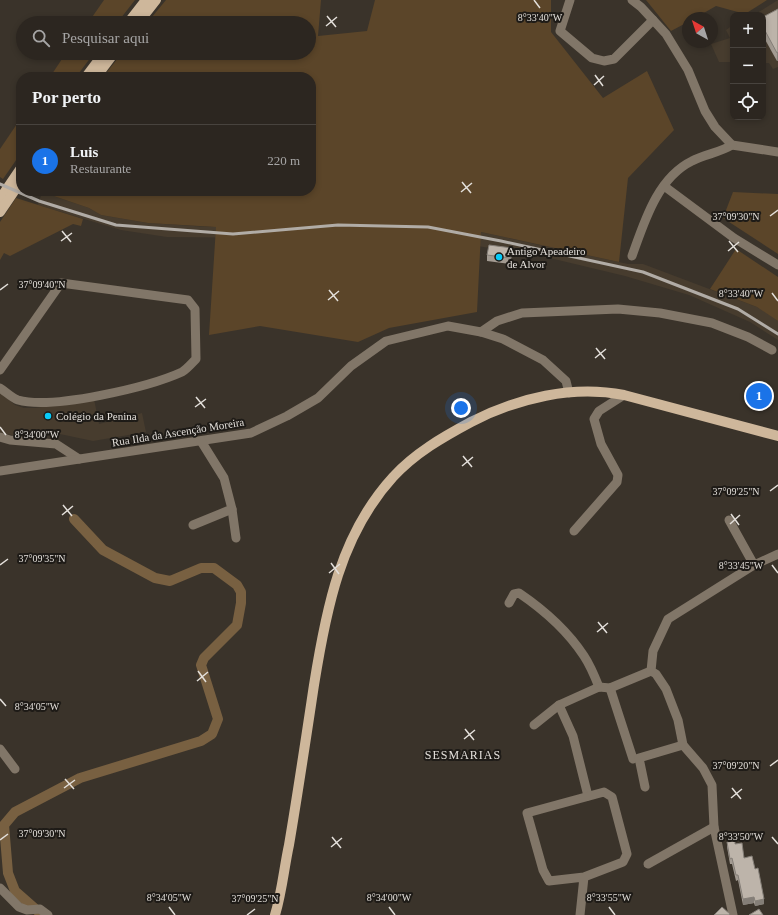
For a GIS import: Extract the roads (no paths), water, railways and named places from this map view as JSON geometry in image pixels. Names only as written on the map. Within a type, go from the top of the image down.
[{"type":"main road","points":[[133,16],[146,0]]},
{"type":"main road","points":[[143,16],[156,0]]},
{"type":"main road","points":[[90,72],[99,60]]},
{"type":"main road","points":[[100,72],[109,60]]},
{"type":"main road","points":[[0,199],[16,175]]},
{"type":"main road","points":[[0,212],[16,188]]},
{"type":"main road","points":[[275,915],[294,814],[322,633],[334,585],[343,557],[359,524],[374,500],[393,477],[415,456],[442,437],[509,405],[542,396],[603,391],[624,395],[778,436]]},
{"type":"street","points":[[570,0],[560,31],[592,58],[604,61],[614,59],[653,20]]},
{"type":"street","points":[[632,0],[653,20],[675,48],[688,70],[705,111],[715,127],[732,145],[778,152]]},
{"type":"street","points":[[632,256],[652,204],[664,186],[677,171],[692,161],[722,151],[732,145]]},
{"type":"street","points":[[664,186],[734,238],[778,265]]},
{"type":"street","points":[[0,370],[60,283],[188,300],[195,309],[196,359],[183,371],[122,391],[59,402],[37,403],[16,399],[0,388]]},
{"type":"street","points":[[481,332],[497,321],[522,313],[618,309],[660,313],[712,323],[748,337],[772,350]]},
{"type":"street","name":"Rua Ilda da Ascenção Moreira","points":[[0,471],[201,441],[251,432],[287,416],[318,398],[351,366],[386,341],[448,326],[481,332],[503,339],[543,360],[566,381],[569,393]]},
{"type":"street","points":[[574,531],[617,482],[618,475],[601,444],[594,419],[599,411],[624,395]]},
{"type":"street","points":[[0,437],[10,440],[56,444],[79,459]]},
{"type":"street","points":[[201,441],[224,478],[232,510],[236,538]]},
{"type":"street","points":[[193,525],[232,510]]},
{"type":"street","points":[[729,520],[754,565]]},
{"type":"street","points":[[651,671],[653,651],[668,619],[754,565],[778,554]]},
{"type":"street","points":[[509,603],[514,594],[519,593],[541,608],[558,624],[584,656],[599,687]]},
{"type":"street","points":[[534,725],[558,705],[599,687],[610,688],[651,671]]},
{"type":"street","points":[[651,671],[656,674],[666,689],[678,720],[683,745],[703,768],[712,785],[714,827],[733,915]]},
{"type":"street","points":[[610,688],[633,759],[646,787]]},
{"type":"street","points":[[558,705],[573,736],[588,796]]},
{"type":"street","points":[[633,759],[683,745]]},
{"type":"street","points":[[0,748],[15,769]]},
{"type":"street","points":[[604,792],[612,797],[628,854],[623,862],[584,877],[549,881],[543,870],[527,813],[588,796],[604,792]]},
{"type":"street","points":[[648,864],[714,827]]},
{"type":"street","points":[[580,915],[584,877]]},
{"type":"street","points":[[0,888],[19,907],[34,909],[48,915]]},
{"type":"waterway","points":[[40,913],[15,891],[8,873],[4,825],[15,812],[80,778],[201,741],[212,734],[218,719],[201,665],[204,658],[237,625],[241,603],[241,592],[237,585],[214,568],[201,568],[170,581],[155,578],[103,550],[74,519]]},
{"type":"railway","points":[[0,184],[16,191]]},
{"type":"railway","points":[[28,196],[116,225],[233,234],[338,225],[428,227],[501,241],[643,272],[738,309],[778,334]]},
{"type":"place","name":"Antigo Apeadeiro de Alvor","points":[[499,257]]},
{"type":"place","name":"Luis","points":[[759,396]]},
{"type":"place","name":"Colégio da Penina","points":[[48,416]]},
{"type":"district","name":"SESMARIAS","points":[[463,755]]}]
